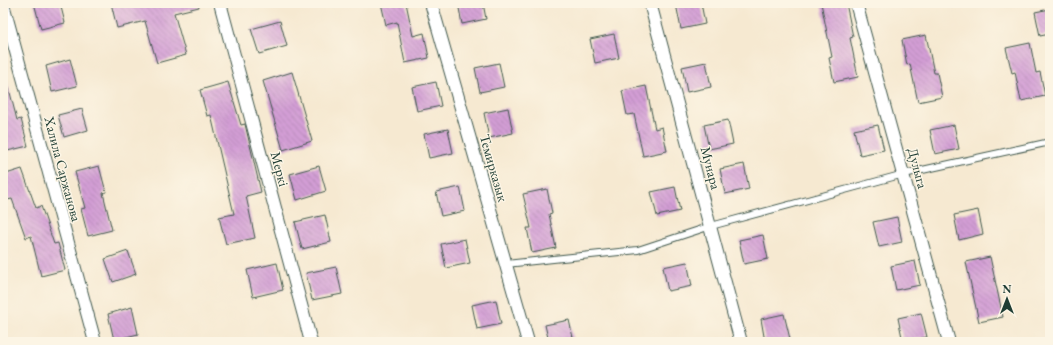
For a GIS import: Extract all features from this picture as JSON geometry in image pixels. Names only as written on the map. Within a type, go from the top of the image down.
[{"type":"street","name":"Меркі","points":[[220,3],[311,342]]},
{"type":"street","name":"Темирказык","points":[[431,3],[528,342]]},
{"type":"street","name":"Мунара","points":[[650,3],[741,342]]},
{"type":"street","name":"Дулыга","points":[[856,3],[949,342]]},
{"type":"street","name":"Халила Саржанова","points":[[3,4],[95,342]]},
{"type":"lane","points":[[506,264],[638,250],[711,226],[904,174],[1050,142]]},
{"type":"building","points":[[34,3],[60,3],[65,23],[41,29]]},
{"type":"building","points":[[111,3],[198,3],[199,7],[174,13],[186,55],[157,63],[145,21],[117,28]]},
{"type":"building","points":[[381,3],[406,3],[413,36],[424,33],[429,58],[405,63],[397,22],[386,25]]},
{"type":"building","points":[[458,3],[483,3],[486,19],[462,24]]},
{"type":"building","points":[[701,3],[705,24],[681,29],[676,4]]},
{"type":"building","points":[[821,3],[846,3],[853,37],[850,38],[858,77],[834,82],[829,58],[832,57]]},
{"type":"building","points":[[1050,9],[1050,34],[1040,36],[1035,12]]},
{"type":"building","points":[[280,21],[287,46],[259,54],[251,29]]},
{"type":"building","points":[[614,34],[619,58],[595,63],[590,39]]},
{"type":"building","points":[[926,35],[934,73],[937,73],[942,97],[918,102],[910,64],[907,65],[902,40]]},
{"type":"building","points":[[1030,43],[1036,73],[1040,72],[1045,96],[1021,101],[1015,72],[1012,73],[1006,48]]},
{"type":"building","points":[[70,59],[77,86],[52,92],[46,66]]},
{"type":"building","points":[[706,62],[711,87],[687,92],[682,67]]},
{"type":"building","points":[[499,63],[504,87],[480,92],[475,68]]},
{"type":"building","points":[[292,72],[312,141],[283,150],[263,81]]},
{"type":"building","points":[[3,81],[7,81],[17,120],[21,119],[28,146],[3,152]]},
{"type":"building","points":[[228,82],[241,125],[245,124],[261,192],[246,196],[255,238],[226,244],[219,217],[234,214],[211,115],[207,116],[200,90]]},
{"type":"building","points":[[436,82],[441,106],[417,111],[412,87]]},
{"type":"building","points":[[646,86],[655,129],[662,127],[667,151],[643,156],[634,114],[627,115],[622,91]]},
{"type":"building","points":[[508,108],[513,133],[489,138],[484,113]]},
{"type":"building","points":[[82,109],[88,130],[64,137],[58,115]]},
{"type":"building","points":[[728,120],[733,144],[709,149],[704,125]]},
{"type":"building","points":[[878,125],[884,150],[860,155],[854,130]]},
{"type":"building","points":[[954,125],[959,149],[935,154],[930,130]]},
{"type":"building","points":[[448,129],[453,153],[429,158],[424,134]]},
{"type":"building","points":[[744,164],[749,189],[725,194],[720,169]]},
{"type":"building","points":[[99,166],[106,192],[103,193],[112,230],[88,236],[81,209],[85,208],[75,172]]},
{"type":"building","points":[[319,166],[326,191],[297,200],[290,174]]},
{"type":"building","points":[[22,169],[36,208],[41,206],[54,244],[58,243],[65,270],[41,276],[31,236],[26,238],[12,199],[7,200],[3,188],[3,175]]},
{"type":"building","points":[[460,187],[465,211],[441,216],[436,192]]},
{"type":"building","points":[[675,187],[680,211],[657,216],[651,192]]},
{"type":"building","points":[[547,189],[552,213],[549,214],[556,248],[532,253],[527,228],[531,228],[523,194]]},
{"type":"building","points":[[978,210],[983,234],[959,240],[954,215]]},
{"type":"building","points":[[325,215],[331,242],[302,249],[295,222]]},
{"type":"building","points":[[897,217],[902,242],[879,247],[873,222]]},
{"type":"building","points":[[763,235],[768,259],[744,264],[739,240]]},
{"type":"building","points":[[465,239],[470,263],[446,268],[441,244]]},
{"type":"building","points":[[128,251],[136,274],[113,282],[105,259]]},
{"type":"building","points":[[990,257],[1003,317],[979,322],[966,262]]},
{"type":"building","points":[[915,261],[920,285],[896,290],[891,266]]},
{"type":"building","points":[[687,262],[692,286],[668,291],[663,267]]},
{"type":"building","points":[[277,263],[283,290],[253,297],[247,270]]},
{"type":"building","points":[[336,267],[342,294],[312,300],[306,273]]},
{"type":"building","points":[[496,300],[501,324],[477,329],[472,305]]},
{"type":"building","points":[[132,307],[138,334],[114,340],[108,314]]},
{"type":"building","points":[[921,313],[927,337],[903,342],[898,318]]},
{"type":"building","points":[[784,314],[790,339],[765,342],[761,319]]},
{"type":"building","points":[[569,320],[574,342],[549,342],[545,325]]}]
